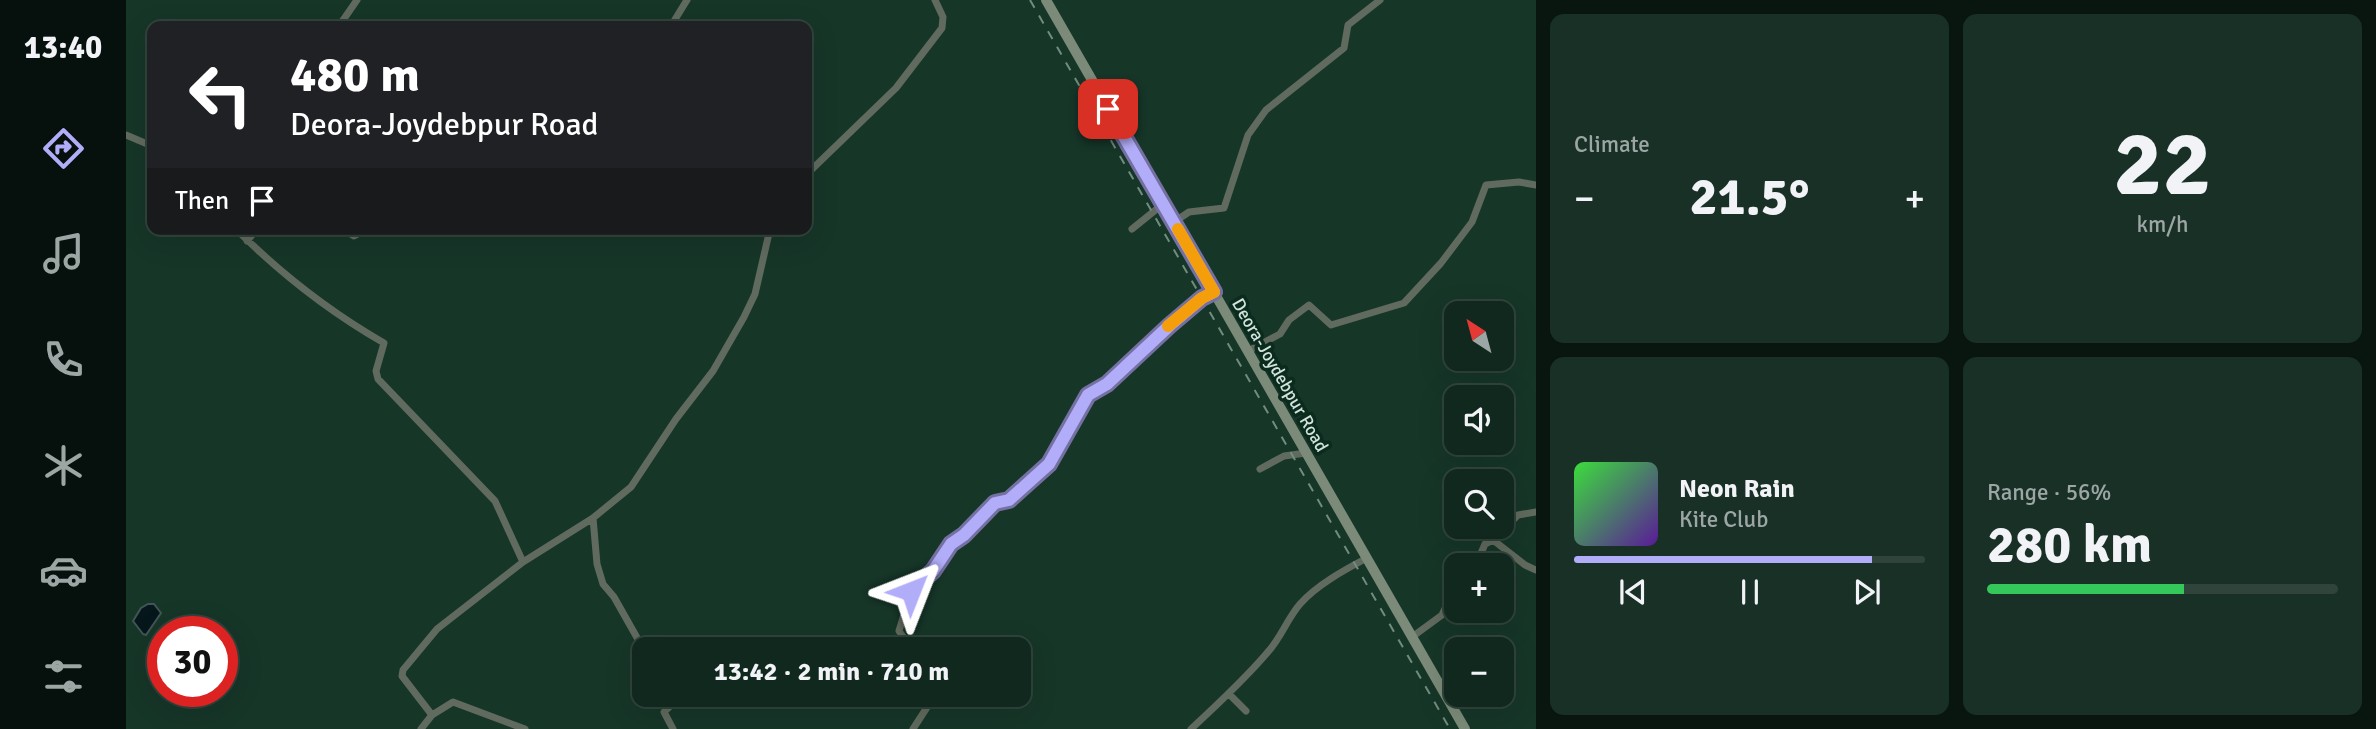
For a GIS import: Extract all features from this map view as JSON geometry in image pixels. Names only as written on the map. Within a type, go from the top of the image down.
[{"type":"street","points":[[342,21],[357,0]]},
{"type":"street","points":[[674,21],[687,0]]},
{"type":"street","points":[[812,169],[896,88],[942,27],[943,17],[935,0]]},
{"type":"street","name":"Deora-Joydebpur Road","points":[[1046,0],[1465,729]]},
{"type":"street","points":[[1174,222],[1189,212],[1224,208],[1248,135],[1266,110],[1344,48],[1348,25],[1381,0]]},
{"type":"street","points":[[126,135],[147,144]]},
{"type":"street","points":[[1248,351],[1280,334],[1289,320],[1310,305],[1331,326],[1402,305],[1441,263],[1472,222],[1486,185],[1519,182],[1536,186]]},
{"type":"street","points":[[1132,229],[1163,204]]},
{"type":"street","points":[[242,235],[266,259],[348,323],[384,343],[376,371],[378,379],[495,501],[523,562]]},
{"type":"street","points":[[247,240],[252,235]]},
{"type":"street","points":[[432,715],[402,676],[403,670],[437,629],[523,562],[593,518],[631,487],[676,419],[713,371],[755,294],[768,235]]},
{"type":"street","points":[[903,637],[899,631],[911,591],[933,571],[951,544],[964,535],[995,503],[1009,500],[1049,464],[1088,395],[1107,384],[1177,319],[1202,298],[1214,292]]},
{"type":"street","points":[[1260,469],[1284,456],[1306,453]]},
{"type":"street","points":[[1480,553],[1482,548],[1518,515],[1536,512]]},
{"type":"street","points":[[593,518],[597,564],[603,584],[614,597],[637,637]]},
{"type":"street","points":[[1493,540],[1525,565],[1536,570]]},
{"type":"street","points":[[1191,729],[1229,694],[1280,638],[1299,606],[1315,590],[1367,558]]},
{"type":"street","points":[[1412,637],[1444,611]]},
{"type":"street","points":[[1229,694],[1245,711]]},
{"type":"street","points":[[421,729],[432,715],[453,702],[526,729]]},
{"type":"street","points":[[669,707],[664,712],[673,729]]},
{"type":"street","points":[[913,729],[927,707]]},
{"type":"shaded area","points":[[154,604],[161,613],[159,616],[147,616],[146,635],[133,621],[141,608]]},
{"type":"railway","points":[[1030,0],[1450,729]]},
{"type":"slow traffic","points":[[1168,326],[1202,298],[1214,292],[1178,229]]},
{"type":"route","points":[[911,591],[933,571],[951,544],[964,535],[995,503],[1009,500],[1049,464],[1088,395],[1107,384],[1169,326],[1202,298],[1214,292],[1108,109]]}]
